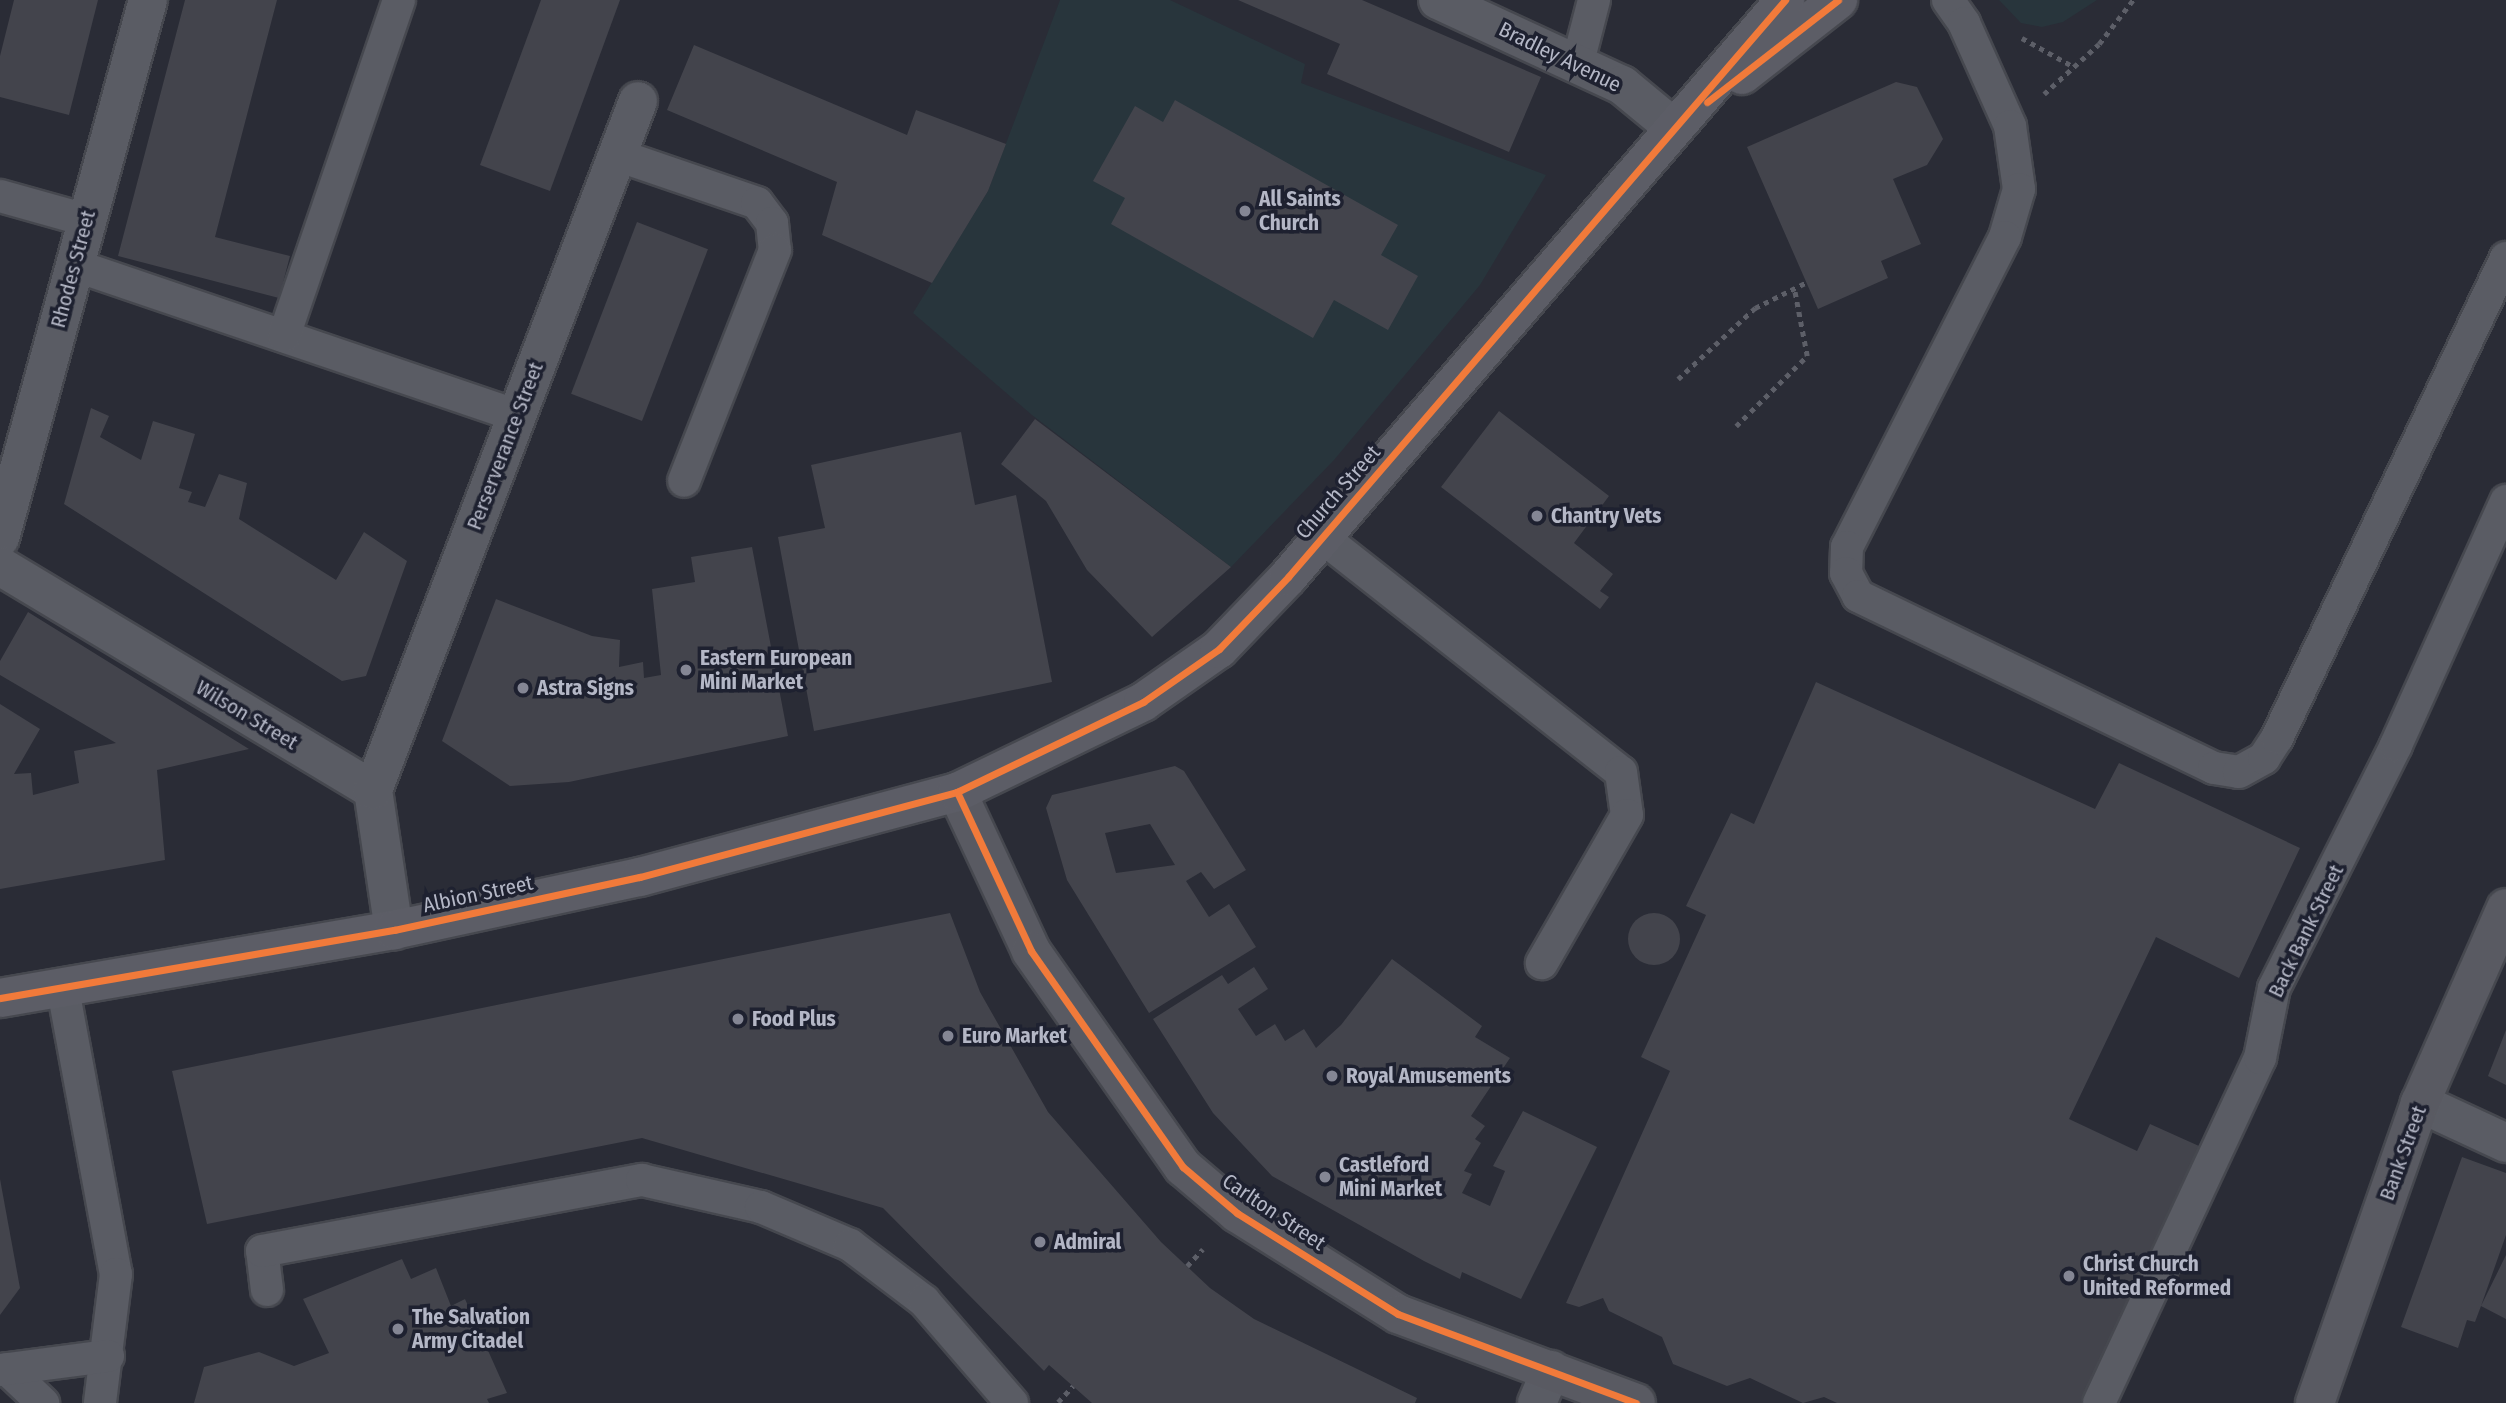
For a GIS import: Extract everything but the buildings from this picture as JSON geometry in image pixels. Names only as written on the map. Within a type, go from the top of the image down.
[{"type":"main road","name":"Church Street","points":[[957,792],[1143,702],[1219,649],[1322,537],[1785,0]]},
{"type":"main road","name":"Church Street","points":[[1674,128],[1838,0]]},
{"type":"main road","name":"Albion Street","points":[[0,998],[394,930],[640,877],[957,792]]},
{"type":"street","name":"Rhodes Street","points":[[0,538],[148,0]]},
{"type":"street","name":"Bradley Avenue","points":[[1438,0],[1578,62],[1622,85],[1674,128]]},
{"type":"street","name":"Perserverance Street","points":[[373,790],[638,101]]},
{"type":"street","name":"Wilson Street","points":[[0,566],[373,790]]},
{"type":"street","points":[[373,790],[394,930]]},
{"type":"street","name":"Carlton Street","points":[[957,792],[1031,951],[1183,1167],[1237,1213],[1398,1314],[1544,1386],[1636,1403]]},
{"type":"street","name":"Bank Street","points":[[2315,1403],[2420,1103],[2506,908]]},
{"type":"street","points":[[2420,1103],[2506,1143]]},
{"type":"lane","points":[[284,336],[399,0]]},
{"type":"lane","points":[[1578,62],[1594,0]]},
{"type":"lane","points":[[1948,0],[1964,23],[2011,126],[2019,189],[2004,237],[1847,547],[1846,573],[1858,597],[2214,768],[2239,772],[2264,758],[2277,738],[2506,258]]},
{"type":"lane","points":[[617,155],[757,203],[772,223],[775,250],[684,481]]},
{"type":"lane","points":[[0,196],[86,220]]},
{"type":"lane","points":[[74,265],[517,416]]},
{"type":"lane","name":"Back Bank Street","points":[[2099,1403],[2260,1058],[2274,988],[2390,757],[2506,501]]},
{"type":"lane","points":[[1322,537],[1621,772],[1627,815],[1542,963]]},
{"type":"lane","points":[[63,989],[116,1274],[108,1356],[100,1403]]},
{"type":"lane","points":[[267,1290],[262,1251],[642,1180],[761,1207],[850,1245],[924,1301],[1012,1403]]},
{"type":"lane","points":[[4,1370],[108,1356]]},
{"type":"lane","points":[[4,1370],[43,1403]]},
{"type":"path","points":[[2011,126],[2099,44],[2133,0]]},
{"type":"path","points":[[2014,33],[2074,67]]},
{"type":"path","points":[[1678,379],[1755,308],[1805,283]]},
{"type":"path","points":[[1736,426],[1807,356],[1794,288]]},
{"type":"path","points":[[1057,1403],[1073,1386]]},
{"type":"shaded area","points":[[1060,0],[1170,0],[1305,64],[1301,83],[1546,175],[1480,285],[1334,460],[1231,567],[1032,415],[913,313],[988,191]]},
{"type":"shaded area","points":[[1999,0],[2097,0],[2063,22],[2042,27],[2021,23]]},
{"type":"cycle path","points":[[0,998],[394,930],[640,877],[957,792],[1143,702],[1219,649],[1288,577],[1785,0]]},
{"type":"cycle path","points":[[1707,102],[1838,0]]},
{"type":"cycle path","points":[[957,792],[1031,951],[1183,1167],[1237,1213],[1398,1314],[1636,1403]]},
{"type":"place","name":"All Saints Church","points":[[1245,211]]},
{"type":"place","name":"Chantry Vets","points":[[1537,516]]},
{"type":"place","name":"Eastern European Mini Market","points":[[686,670]]},
{"type":"place","name":"Astra Signs","points":[[523,688]]},
{"type":"place","name":"Food Plus","points":[[738,1019]]},
{"type":"place","name":"Euro Market","points":[[948,1036]]},
{"type":"place","name":"Royal Amusements","points":[[1332,1076]]},
{"type":"place","name":"Castleford Mini Market","points":[[1325,1177]]},
{"type":"place","name":"Admiral","points":[[1040,1242]]},
{"type":"place","name":"Christ Church United Reformed","points":[[2069,1276]]},
{"type":"place","name":"The Salvation Army Citadel","points":[[398,1329]]}]
